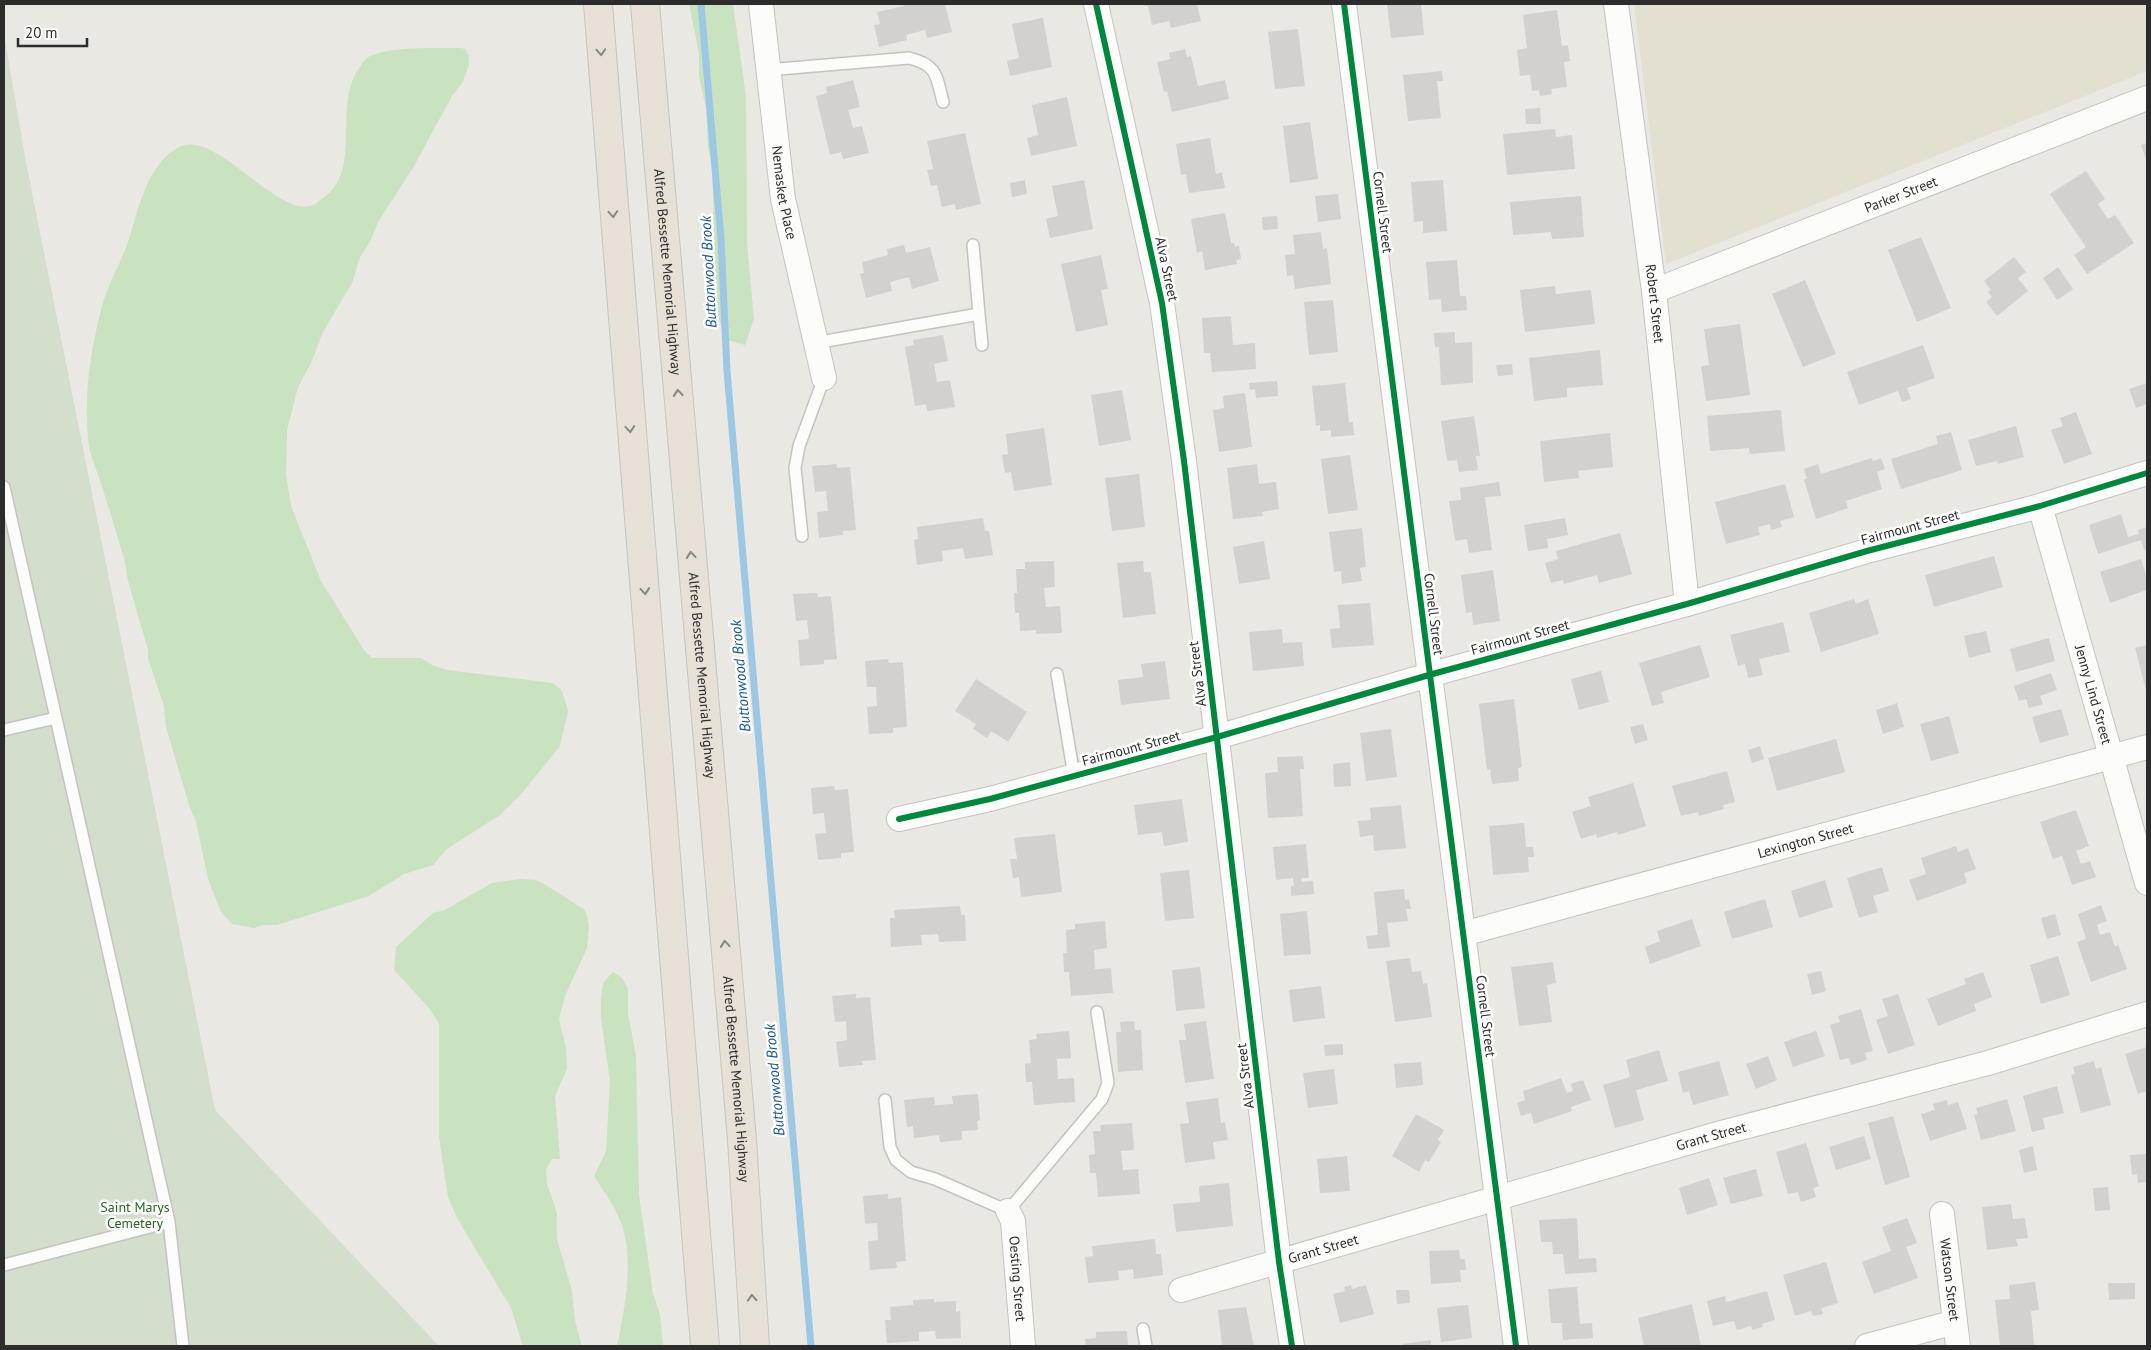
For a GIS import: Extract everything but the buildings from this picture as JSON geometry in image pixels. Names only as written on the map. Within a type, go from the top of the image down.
[{"type":"highway","points":[[598,4],[705,1346]]},
{"type":"highway","name":"Alfred Bessette Memorial Highway","points":[[645,4],[742,1140],[755,1346]]},
{"type":"street","name":"Nemasket Place","points":[[761,4],[782,199],[824,378]]},
{"type":"street","name":"Alva Street","points":[[1096,4],[1162,303],[1184,461],[1278,1262],[1292,1346]]},
{"type":"street","name":"Cornell Street","points":[[1344,4],[1516,1346]]},
{"type":"street","name":"Robert Street","points":[[1616,4],[1654,291],[1687,604]]},
{"type":"street","name":"Parker Street","points":[[1654,291],[2147,98]]},
{"type":"street","name":"Fairmount Street","points":[[899,819],[990,799],[1217,737],[1429,675],[1867,552],[2040,506],[2147,473]]},
{"type":"street","name":"Jenny Lind Street","points":[[2040,506],[2147,883]]},
{"type":"street","name":"Lexington Street","points":[[1463,934],[2147,747]]},
{"type":"street","name":"Grant Street","points":[[1181,1290],[1721,1133],[1988,1063],[2147,1014]]},
{"type":"street","name":"Oesting Street","points":[[1008,1211],[1013,1221],[1018,1345]]},
{"type":"street","name":"Watson Street","points":[[1942,1214],[1958,1346]]},
{"type":"street","points":[[1867,1346],[1955,1322]]},
{"type":"lane","points":[[767,70],[909,58],[927,62],[936,75],[942,102]]},
{"type":"lane","points":[[973,245],[982,345]]},
{"type":"lane","points":[[815,343],[979,314]]},
{"type":"lane","points":[[802,536],[795,468],[799,446],[824,378]]},
{"type":"lane","points":[[4,487],[6,506],[56,718],[169,1222],[183,1346]]},
{"type":"lane","points":[[1057,674],[1074,776]]},
{"type":"lane","points":[[4,730],[56,718]]},
{"type":"lane","points":[[885,1100],[890,1147],[896,1160],[911,1172],[935,1179],[1008,1211],[1102,1099],[1108,1083],[1097,1012]]},
{"type":"lane","points":[[4,1265],[169,1222]]},
{"type":"lane","points":[[1143,1329],[1146,1346]]},
{"type":"shaded area","points":[[1634,4],[2147,4],[2147,71],[1666,264]]},
{"type":"green space","points":[[689,4],[733,4],[746,97],[747,243],[754,319],[745,345],[724,339],[716,306],[712,162],[708,149],[706,108],[699,77],[699,53]]},
{"type":"green space","name":"Saint Marys Cemetery","points":[[4,34],[25,157],[215,1110],[439,1346],[4,1346]]},
{"type":"green space","points":[[465,49],[469,56],[469,64],[463,82],[452,96],[414,166],[378,222],[370,242],[359,259],[353,281],[323,332],[311,363],[298,387],[287,430],[286,475],[291,506],[321,581],[364,650],[372,658],[421,658],[432,665],[447,670],[553,683],[562,691],[568,711],[560,746],[522,793],[500,815],[447,849],[433,865],[404,874],[369,896],[277,925],[263,925],[254,928],[232,924],[221,912],[208,879],[196,821],[190,808],[166,727],[164,706],[148,659],[148,650],[127,577],[125,561],[90,451],[87,428],[87,393],[91,358],[102,306],[126,248],[141,201],[152,175],[159,164],[179,147],[195,145],[212,151],[287,202],[304,207],[318,202],[330,192],[339,179],[344,164],[346,148],[348,98],[352,82],[365,60],[385,51]]},
{"type":"green space","points":[[521,879],[536,880],[585,910],[589,924],[587,948],[565,996],[559,1019],[566,1048],[567,1069],[555,1096],[560,1159],[552,1159],[546,1169],[547,1184],[557,1213],[557,1239],[572,1291],[575,1321],[582,1346],[523,1346],[511,1308],[457,1218],[448,1197],[439,1137],[439,1023],[428,1007],[394,970],[396,947],[433,913],[445,910],[492,883]]},
{"type":"green space","points":[[613,972],[622,978],[628,989],[628,1014],[636,1056],[639,1195],[653,1294],[660,1315],[663,1346],[617,1346],[626,1298],[627,1246],[618,1216],[594,1176],[606,1151],[610,1080],[601,1019],[601,997],[603,983]]},
{"type":"waterway","name":"Buttonwood Brook","points":[[701,4],[721,239],[727,371],[811,1346]]},
{"type":"cycle path","points":[[1096,4],[1162,303],[1184,461],[1279,1262],[1292,1346]]},
{"type":"cycle path","points":[[1344,4],[1516,1346]]},
{"type":"cycle path","points":[[899,819],[990,799],[1217,737],[1867,551],[2040,506],[2147,473]]}]
